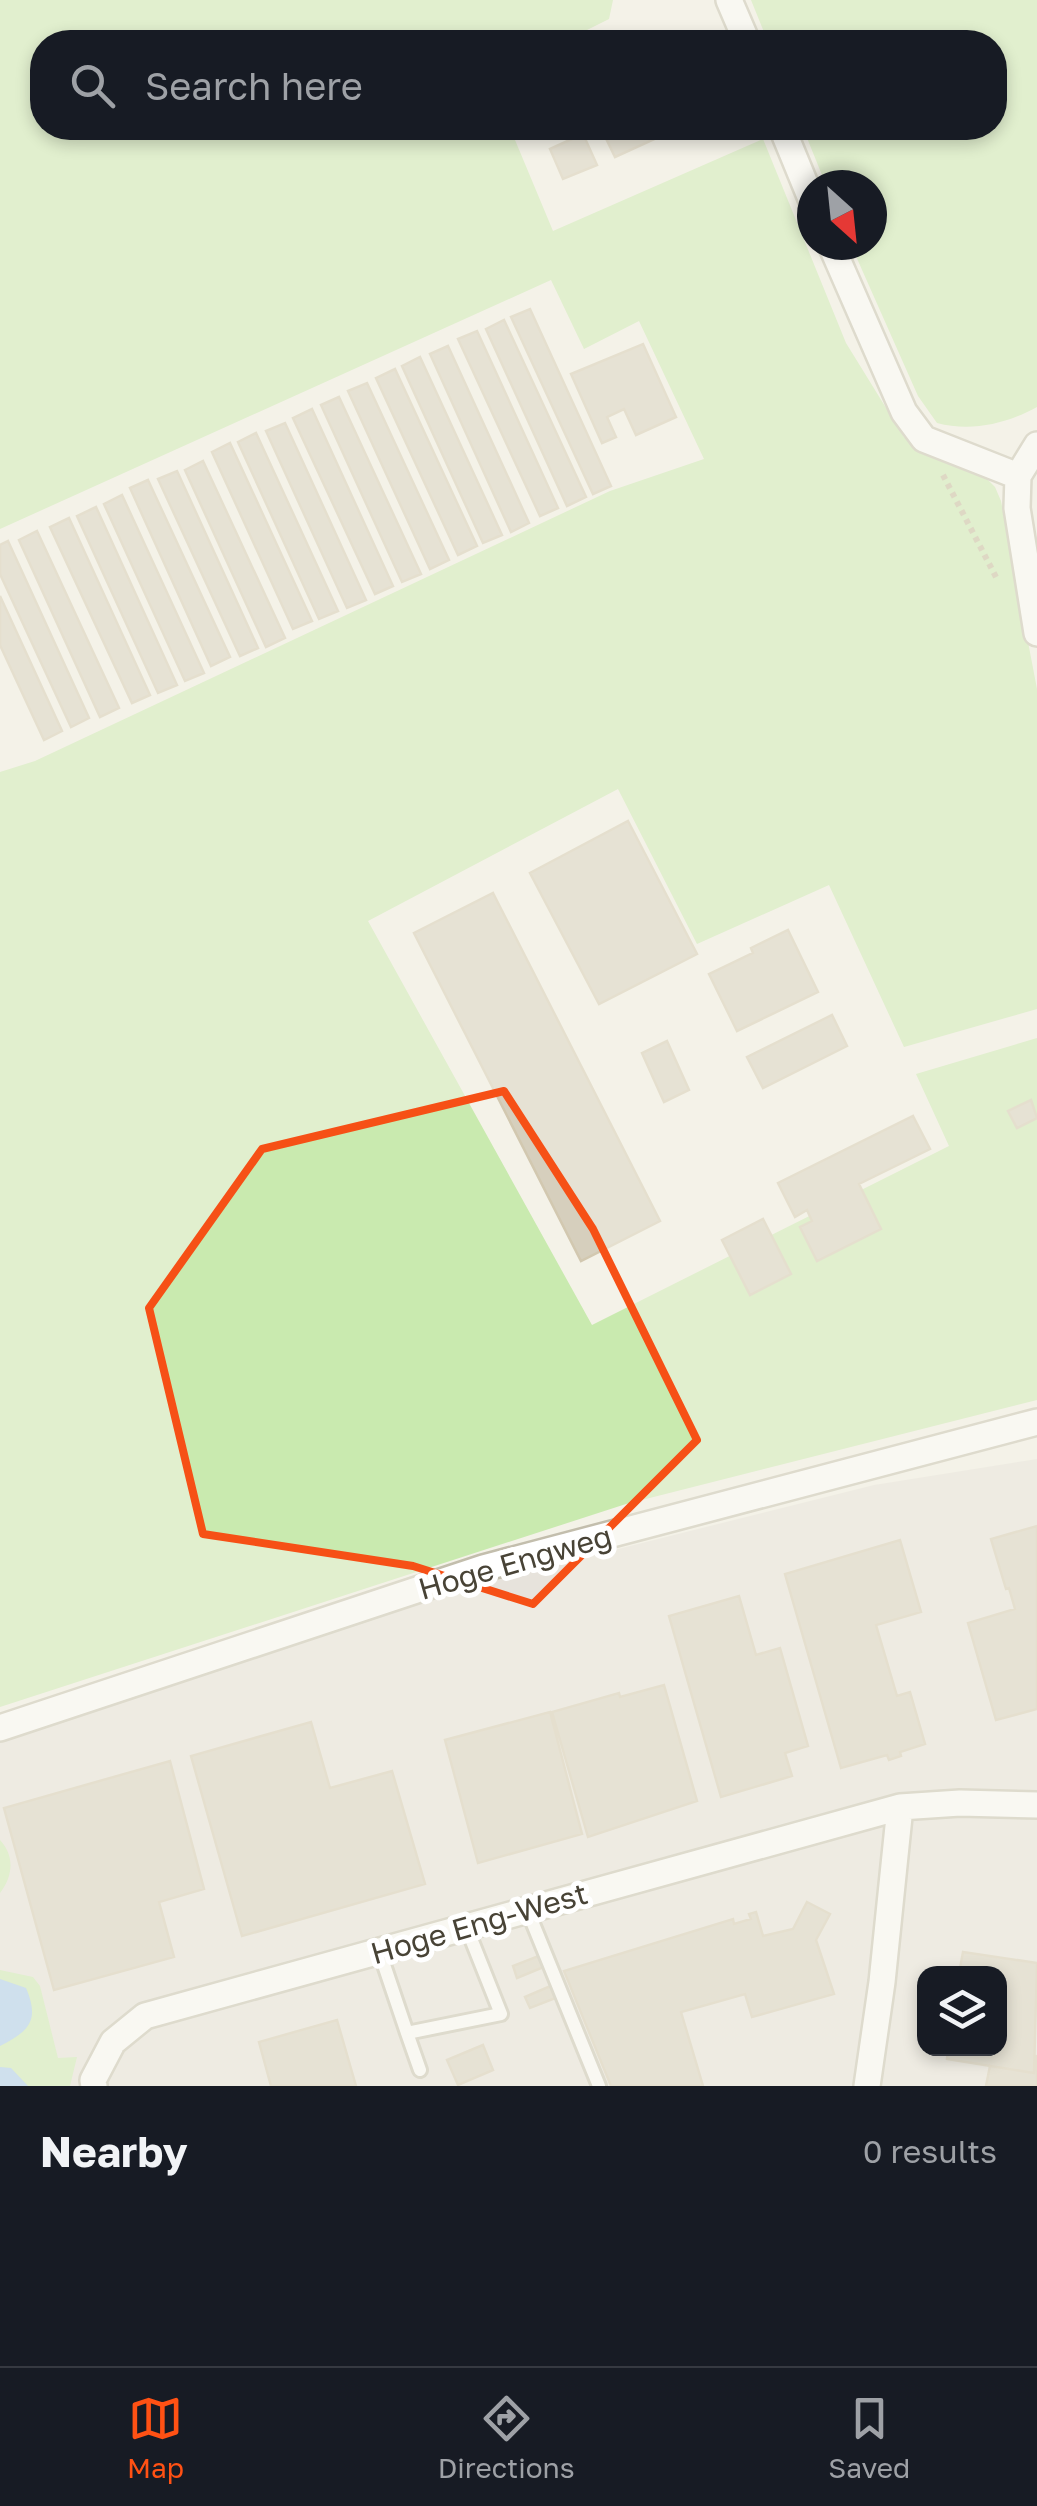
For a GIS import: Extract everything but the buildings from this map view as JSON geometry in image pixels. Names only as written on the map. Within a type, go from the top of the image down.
[{"type":"street","points":[[729,0],[742,30]]},
{"type":"street","points":[[787,140],[799,170]]},
{"type":"street","points":[[838,260],[904,412],[924,439],[1018,476]]},
{"type":"street","points":[[1037,446],[1018,476],[1016,508],[1037,633]]},
{"type":"street","name":"Hoge Engweg","points":[[0,1728],[482,1568],[1037,1422]]},
{"type":"street","name":"Hoge Eng-West","points":[[94,2086],[113,2042],[145,2016],[900,1806],[1037,1805]]},
{"type":"street","points":[[868,2086],[900,1806]]},
{"type":"lane","points":[[527,1909],[600,2086]]},
{"type":"lane","points":[[408,2033],[501,2014],[466,1926]]},
{"type":"lane","points":[[379,1950],[420,2070]]},
{"type":"path","points":[[924,439],[1002,588]]},
{"type":"highlighted area","points":[[504,1091],[593,1229],[697,1440],[533,1604],[413,1566],[203,1534],[149,1308],[262,1149]]},
{"type":"shaded area","points":[[1037,1459],[1037,2086],[0,2086],[0,1741],[490,1581],[874,1485]]},
{"type":"green space","points":[[0,0],[613,0],[609,19],[587,30],[30,30],[30,140],[515,140],[553,231],[763,140],[797,223],[797,260],[812,260],[846,343],[904,437],[940,459],[986,478],[1001,501],[1037,689],[1037,1009],[904,1047],[829,885],[697,944],[618,789],[368,921],[592,1325],[949,1146],[916,1074],[1037,1038],[1037,1400],[626,1504],[0,1707],[0,772],[35,761],[610,491],[704,459],[639,321],[584,349],[551,280],[0,529]]},
{"type":"green space","points":[[751,0],[1037,0],[1037,407],[988,425],[963,427],[937,423],[918,396],[858,260],[887,260],[887,170],[820,170],[808,140],[1007,140],[1007,30],[763,30]]},
{"type":"green space","points":[[0,1840],[10,1866],[0,1893]]},
{"type":"green space","points":[[0,1970],[33,1977],[40,1986],[58,2058],[77,2057],[70,2086],[0,2086]]},
{"type":"water","points":[[0,1979],[26,1988],[32,2017],[25,2030],[0,2046]]},
{"type":"water","points":[[0,2067],[11,2068],[28,2086],[0,2086]]}]
